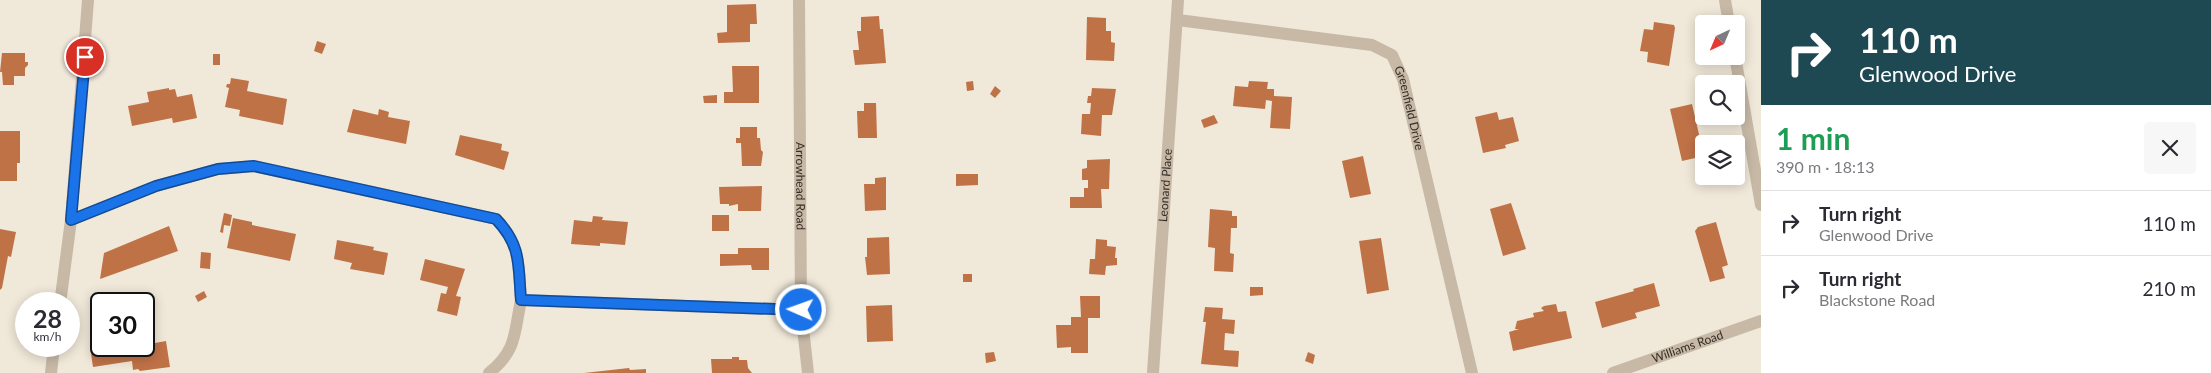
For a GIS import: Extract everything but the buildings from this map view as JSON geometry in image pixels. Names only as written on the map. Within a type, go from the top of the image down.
[{"type":"street","points":[[62,292],[71,220],[88,0]]},
{"type":"street","name":"Arrowhead Road","points":[[800,0],[801,310],[808,373]]},
{"type":"street","name":"Leonard Place","points":[[1153,373],[1178,0]]},
{"type":"street","points":[[1725,0],[1728,15]]},
{"type":"street","name":"Greenfield Drive","points":[[1178,20],[1372,45],[1392,56],[1403,78],[1472,373]]},
{"type":"street","points":[[1737,65],[1761,205]]},
{"type":"street","points":[[71,220],[156,186],[218,169],[254,166],[496,219],[509,232],[517,252],[521,300],[511,349],[500,364],[489,373]]},
{"type":"street","points":[[521,300],[801,310]]},
{"type":"street","name":"Williams Road","points":[[1613,373],[1761,321]]},
{"type":"street","points":[[51,373],[53,357]]},
{"type":"route","points":[[85,57],[71,220],[156,186],[218,169],[254,166],[496,219],[509,232],[517,252],[521,300],[801,310]]}]
